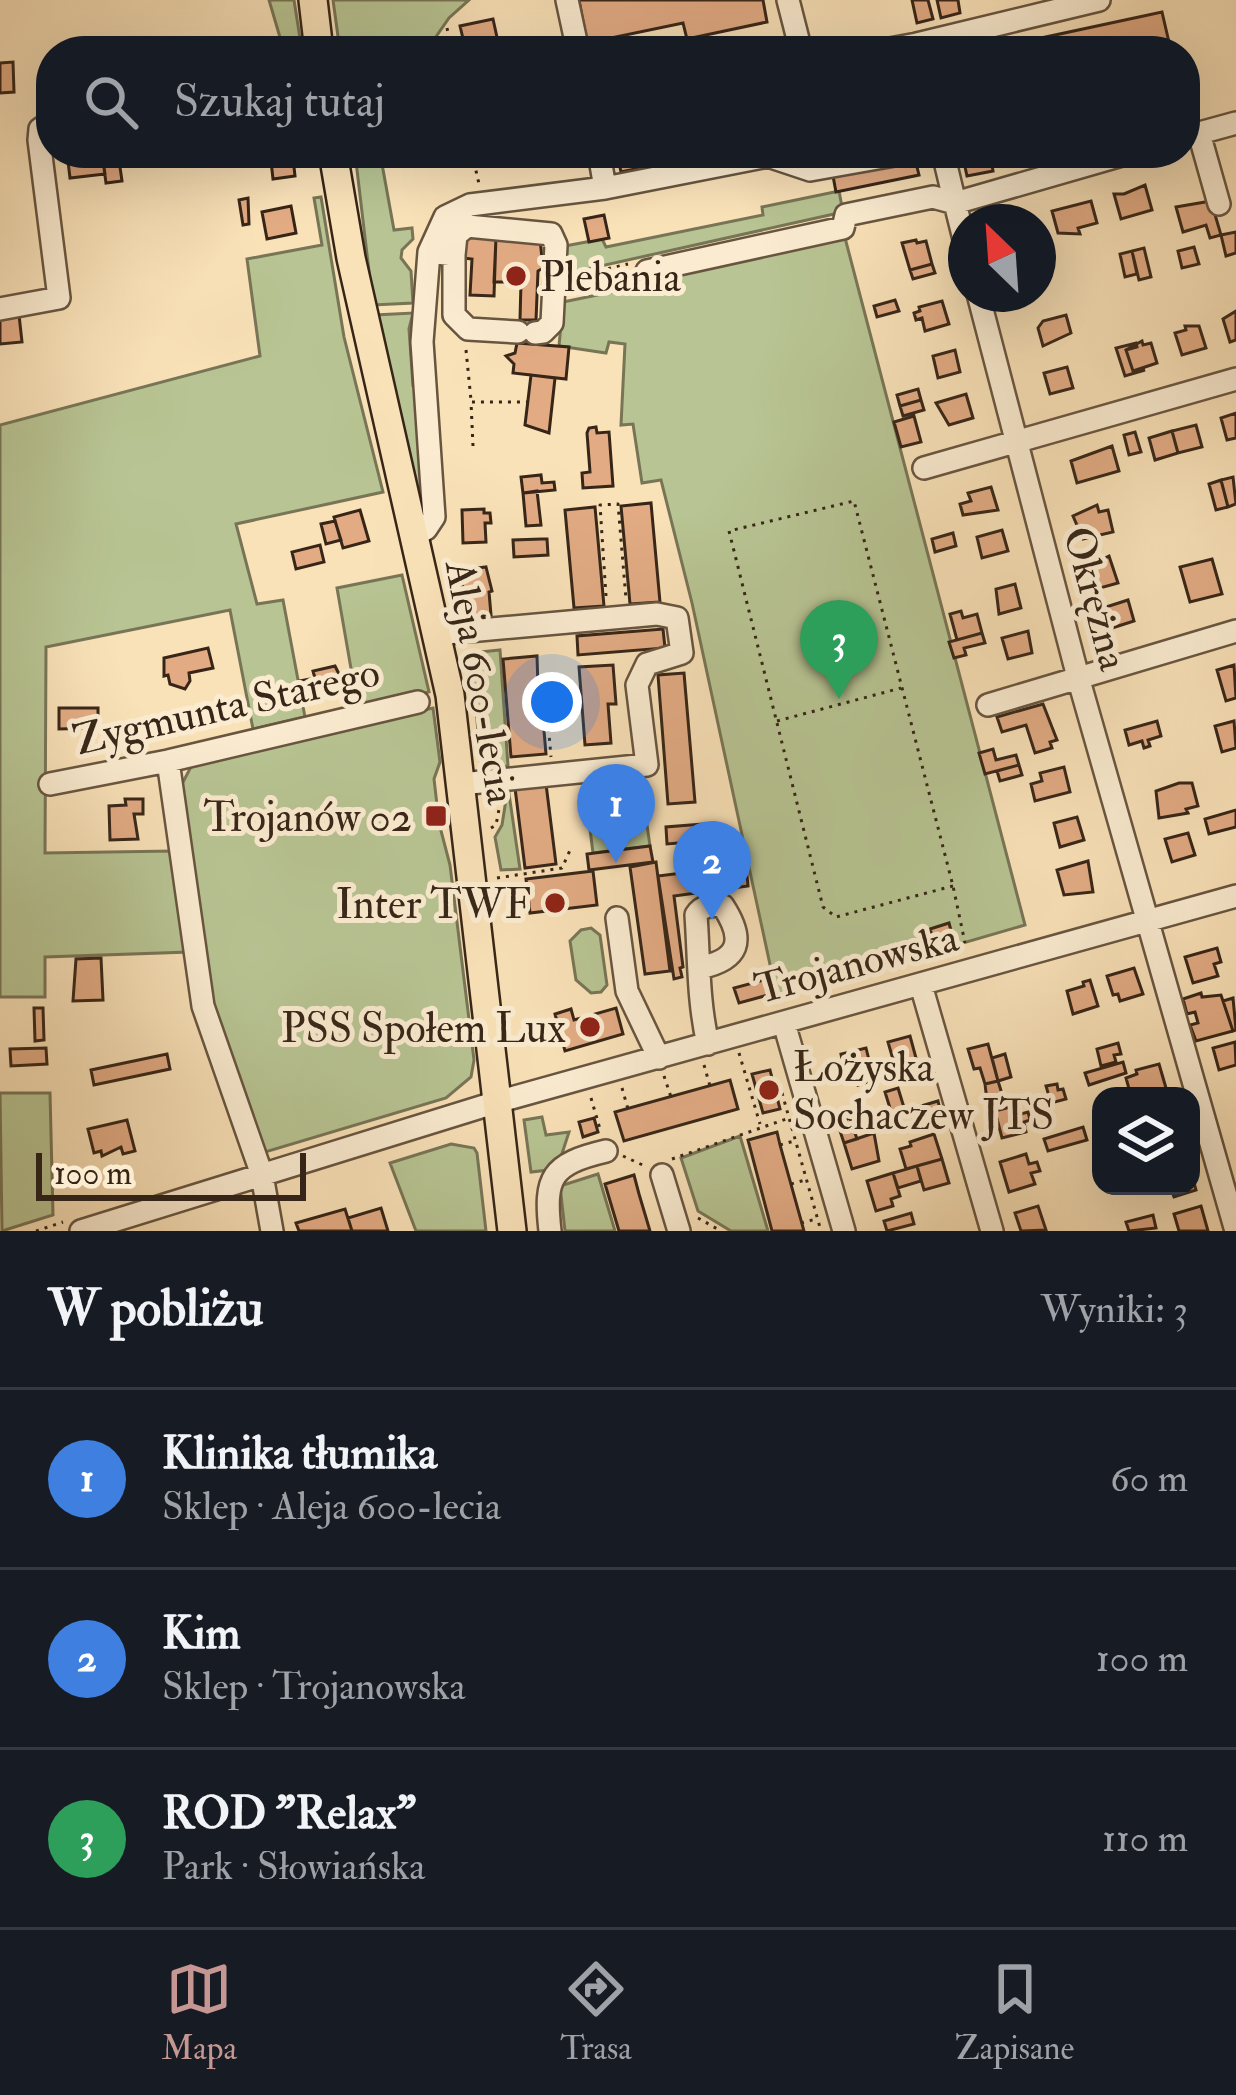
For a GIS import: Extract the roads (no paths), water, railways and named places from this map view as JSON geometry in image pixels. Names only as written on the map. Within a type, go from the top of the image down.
[{"type":"main road","points":[[313,0],[317,36]]},
{"type":"main road","name":"Aleja 600-lecia","points":[[336,168],[351,258],[450,695],[512,1231]]},
{"type":"street","points":[[567,0],[575,36]]},
{"type":"street","points":[[788,0],[797,36]]},
{"type":"street","points":[[960,36],[1100,0]]},
{"type":"street","points":[[1200,133],[1236,123]]},
{"type":"street","points":[[1200,155],[1219,204]]},
{"type":"street","points":[[0,310],[59,298],[43,168]]},
{"type":"street","points":[[602,168],[605,188]]},
{"type":"street","points":[[412,535],[426,529],[434,517],[422,341],[429,252],[446,217],[457,209],[483,204],[707,168]]},
{"type":"street","points":[[947,168],[955,202]]},
{"type":"street","points":[[647,271],[843,228],[847,215],[933,197],[955,202],[1076,168]]},
{"type":"street","points":[[466,226],[551,234],[556,245],[552,323],[543,332],[526,333],[466,328],[452,310],[454,255],[457,235],[466,226]]},
{"type":"street","points":[[429,252],[454,255]]},
{"type":"street","name":"Okrężna","points":[[982,312],[1078,677],[1236,1231]]},
{"type":"street","points":[[924,468],[1236,379]]},
{"type":"street","points":[[436,634],[677,618],[682,653],[647,664],[637,685],[646,765],[460,784]]},
{"type":"street","points":[[988,705],[1236,631]]},
{"type":"street","name":"Zygmunta Starego","points":[[50,784],[418,703]]},
{"type":"street","points":[[168,761],[203,1006],[262,1175],[272,1231]]},
{"type":"street","name":"Trojanowska","points":[[81,1231],[497,1102],[706,1054],[784,1023],[1236,896]]},
{"type":"street","points":[[617,918],[627,991],[662,1066]]},
{"type":"street","points":[[700,968],[706,1054]]},
{"type":"street","points":[[921,985],[992,1231]]},
{"type":"street","points":[[784,1023],[844,1231]]},
{"type":"street","points":[[550,1231],[547,1196],[552,1179],[577,1160],[606,1151]]},
{"type":"street","points":[[660,1167],[679,1231]]},
{"type":"place","name":"Plebania","points":[[516,276]]},
{"type":"place","name":"ROD \"Relax\"","points":[[839,699]]},
{"type":"place","name":"Trojanów 02","points":[[436,816]]},
{"type":"place","name":"Klinika tłumika","points":[[616,863]]},
{"type":"place","name":"Inter TWF","points":[[555,903]]},
{"type":"place","name":"Kim","points":[[712,920]]},
{"type":"place","name":"PSS Społem Lux","points":[[590,1027]]},
{"type":"place","name":"Łożyska Sochaczew JTS","points":[[769,1090]]}]
